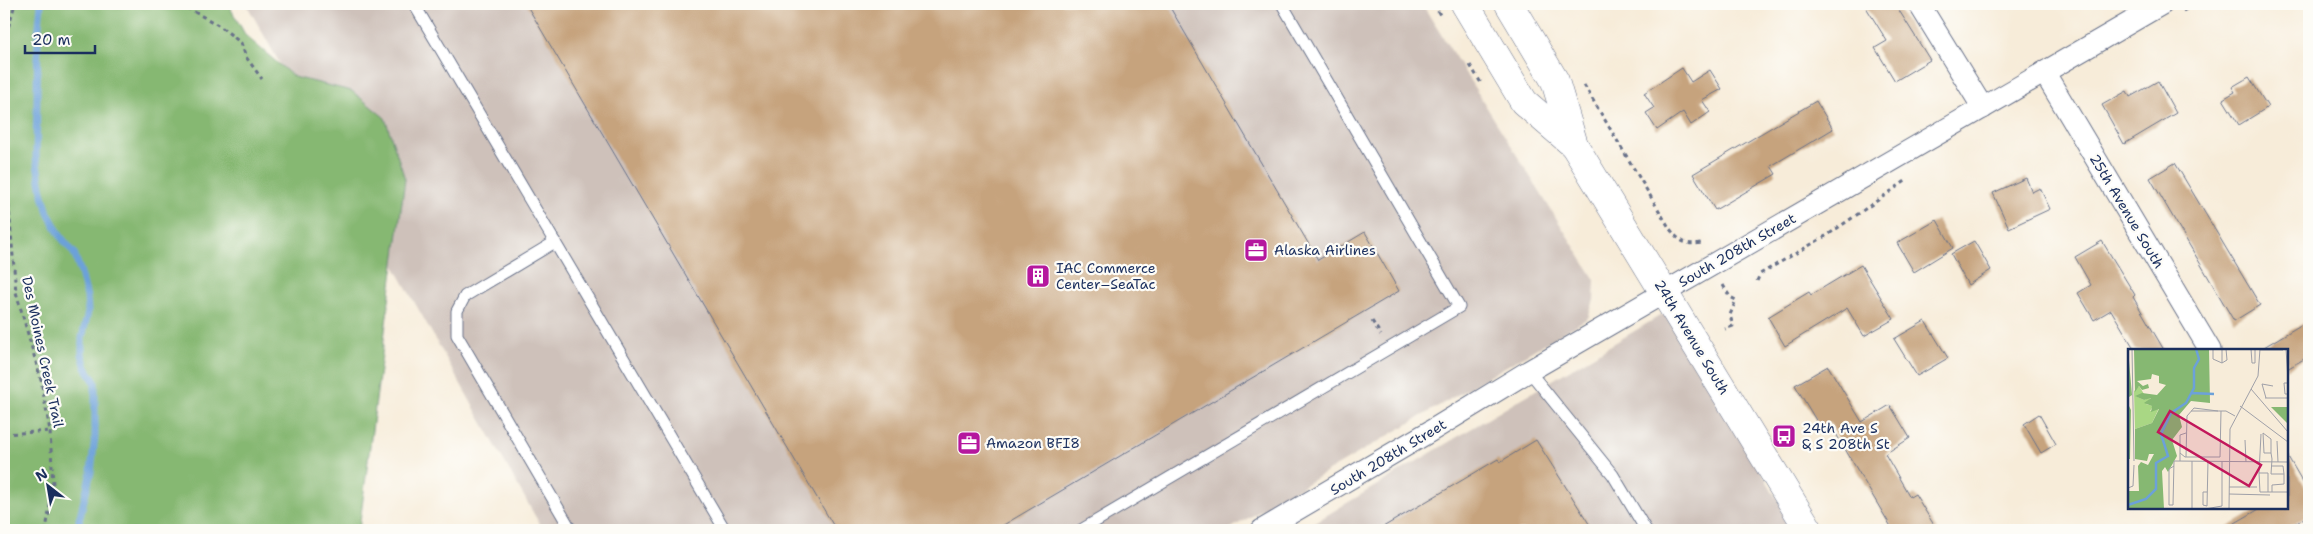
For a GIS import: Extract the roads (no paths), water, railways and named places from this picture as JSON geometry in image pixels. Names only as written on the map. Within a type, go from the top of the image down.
[{"type":"street","name":"24th Avenue South","points":[[1465,4],[1524,102],[1574,145]]},
{"type":"street","name":"24th Avenue South","points":[[1509,4],[1555,81],[1574,145],[1809,530]]},
{"type":"street","points":[[1918,4],[1984,108]]},
{"type":"street","name":"South 208th Street","points":[[1263,530],[1664,292],[2162,4]]},
{"type":"street","name":"25th Avenue South","points":[[2044,72],[2209,349]]},
{"type":"lane","points":[[414,4],[725,530]]},
{"type":"lane","points":[[1081,530],[1459,307],[1282,4]]},
{"type":"lane","points":[[554,242],[465,296],[457,310],[457,335],[571,530]]},
{"type":"lane","points":[[1529,371],[1613,475],[1646,530]]},
{"type":"waterway","points":[[41,4],[38,36],[36,158],[48,213],[61,237],[74,253],[81,273],[87,297],[88,312],[82,338],[82,354],[86,368],[95,382],[95,436],[91,472],[79,520],[81,530]]},
{"type":"place","name":"Alaska Airlines","points":[[1256,250]]},
{"type":"place","name":"IAC Commerce Center–SeaTac","points":[[1038,276]]},
{"type":"place","name":"24th Ave S & S 208th St","points":[[1784,436]]},
{"type":"place","name":"Amazon BFI8","points":[[969,443]]}]
